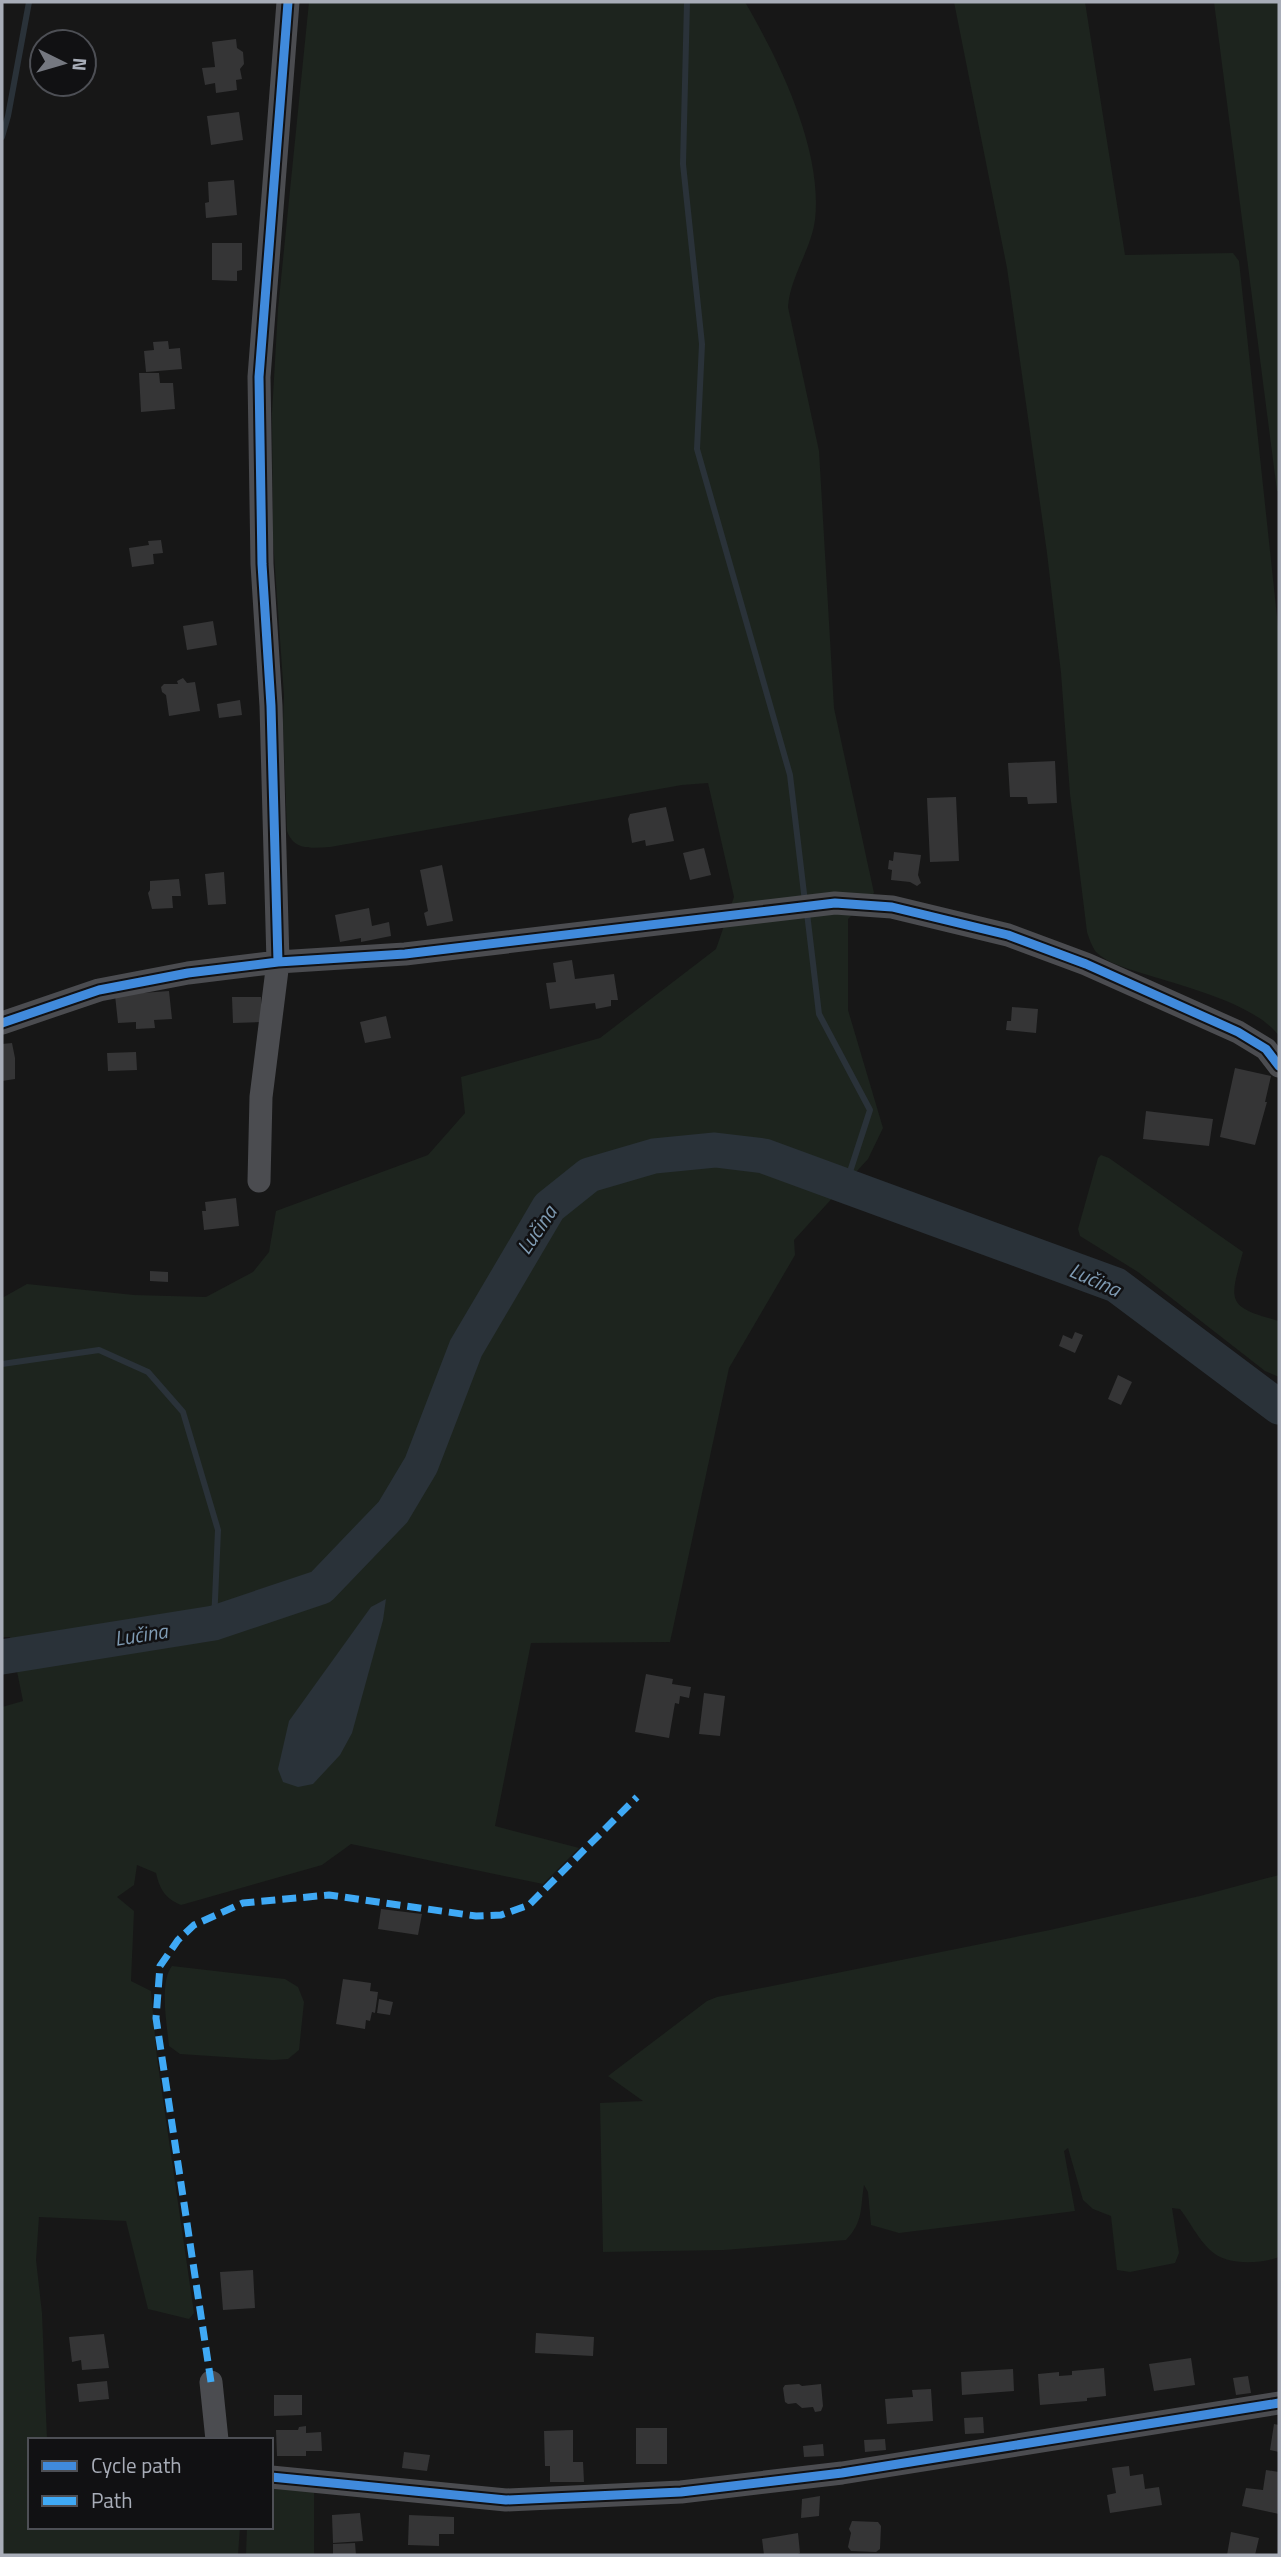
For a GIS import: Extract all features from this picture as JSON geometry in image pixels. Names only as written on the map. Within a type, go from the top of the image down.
[{"type":"street","points":[[259,1181],[261,1097],[278,962],[271,706],[262,564],[259,377],[288,2]]},
{"type":"street","points":[[2,1023],[99,990],[188,973],[278,962],[405,954],[835,903],[892,907],[1008,935],[1086,964],[1238,1032],[1266,1049],[1279,1066]]},
{"type":"street","points":[[211,2382],[217,2438]]},
{"type":"street","points":[[273,2477],[506,2500],[681,2492],[842,2473],[1279,2403]]},
{"type":"shaded area","points":[[309,2],[745,2],[796,106],[812,165],[816,193],[813,231],[792,285],[788,307],[819,451],[834,708],[874,893],[848,919],[848,1010],[883,1128],[868,1159],[794,1240],[795,1255],[729,1368],[670,1642],[531,1643],[495,1826],[579,1848],[543,1884],[351,1844],[322,1865],[181,1905],[164,1893],[156,1873],[137,1865],[134,1885],[117,1897],[134,1911],[131,1981],[151,1991],[157,2058],[194,2313],[189,2319],[148,2309],[126,2221],[39,2217],[36,2260],[42,2313],[47,2438],[28,2438],[28,2529],[240,2529],[238,2555],[2,2555],[2,1707],[23,1701],[10,1637],[2,1637],[2,1298],[27,1284],[134,1295],[206,1297],[253,1272],[269,1252],[276,1211],[428,1155],[465,1113],[461,1077],[600,1038],[716,949],[734,897],[708,783],[682,785],[330,847],[304,847],[290,837],[287,831],[284,696],[273,540],[272,413],[278,309]]},
{"type":"shaded area","points":[[954,2],[1085,2],[1125,255],[1233,253],[1239,261],[1279,635],[1279,1036],[1268,1024],[1235,1005],[1123,967],[1100,956],[1087,932],[1070,794],[1061,673],[1047,553],[1007,268]]},
{"type":"shaded area","points":[[1214,2],[1279,2],[1279,491],[1277,491]]},
{"type":"shaded area","points":[[1101,1155],[1243,1252],[1235,1282],[1236,1300],[1249,1311],[1279,1321],[1279,1377],[1265,1371],[1138,1272],[1080,1236],[1078,1229]]},
{"type":"shaded area","points":[[386,1599],[383,1620],[352,1733],[340,1755],[313,1784],[298,1787],[283,1782],[278,1769],[289,1721],[371,1607]]},
{"type":"shaded area","points":[[1279,1875],[1279,2257],[1243,2262],[1225,2259],[1210,2250],[1180,2209],[1172,2208],[1179,2253],[1175,2263],[1130,2272],[1117,2270],[1111,2216],[1093,2209],[1083,2200],[1068,2148],[1064,2151],[1075,2211],[899,2233],[871,2225],[868,2192],[864,2185],[859,2220],[846,2240],[724,2250],[603,2252],[600,2103],[643,2101],[608,2076],[707,2001],[1050,1930]]},
{"type":"shaded area","points":[[172,1966],[285,1979],[298,1987],[304,2002],[299,2050],[288,2059],[273,2060],[180,2054],[169,2046],[166,2016],[166,1982]]},
{"type":"shaded area","points":[[273,2488],[314,2488],[314,2555],[246,2555],[247,2529],[273,2529]]},
{"type":"building","points":[[236,39],[237,48],[243,52],[244,64],[240,69],[242,79],[236,80],[237,90],[216,93],[215,83],[205,85],[202,68],[215,67],[212,42]]},
{"type":"building","points":[[239,112],[243,140],[211,145],[207,116]]},
{"type":"building","points":[[234,180],[237,215],[206,218],[205,203],[209,202],[208,182]]},
{"type":"building","points":[[212,243],[242,243],[242,270],[237,271],[237,281],[212,280]]},
{"type":"building","points":[[168,341],[169,349],[180,348],[182,369],[146,372],[144,351],[154,350],[153,342]]},
{"type":"building","points":[[139,373],[159,373],[160,383],[173,383],[175,409],[141,412]]},
{"type":"building","points":[[161,540],[163,553],[153,554],[154,564],[132,567],[129,548],[149,545],[148,541]]},
{"type":"building","points":[[213,621],[217,645],[187,650],[183,626]]},
{"type":"building","points":[[183,678],[187,683],[195,682],[200,711],[169,716],[166,695],[161,687],[164,684],[178,684],[177,681]]},
{"type":"building","points":[[240,700],[242,715],[219,718],[217,704]]},
{"type":"building","points":[[1055,761],[1057,803],[1028,804],[1027,797],[1010,797],[1008,763]]},
{"type":"building","points":[[956,797],[959,861],[930,862],[927,798]]},
{"type":"building","points":[[666,807],[674,841],[646,846],[645,840],[632,843],[628,819],[630,814]]},
{"type":"building","points":[[704,848],[711,875],[690,880],[683,853]]},
{"type":"building","points":[[894,852],[921,855],[918,875],[921,883],[917,886],[910,882],[891,880],[892,870],[888,869]]},
{"type":"building","points":[[442,865],[453,921],[427,926],[424,913],[428,911],[420,870]]},
{"type":"building","points":[[224,872],[226,904],[208,905],[205,874]]},
{"type":"building","points":[[179,879],[181,896],[172,896],[173,908],[152,909],[148,893],[150,881]]},
{"type":"building","points":[[369,908],[372,926],[389,922],[391,936],[361,942],[361,938],[340,942],[335,915]]},
{"type":"building","points":[[572,960],[575,979],[614,974],[618,1000],[611,1000],[611,1006],[596,1009],[595,1003],[550,1009],[546,983],[556,982],[553,963]]},
{"type":"building","points":[[169,991],[172,1019],[154,1020],[155,1028],[136,1029],[136,1022],[118,1023],[115,995]]},
{"type":"building","points":[[232,997],[261,997],[262,1022],[233,1023]]},
{"type":"building","points":[[1012,1007],[1038,1009],[1036,1033],[1006,1030],[1007,1021],[1011,1021]]},
{"type":"building","points":[[386,1016],[391,1038],[365,1043],[360,1022]]},
{"type":"building","points":[[12,1043],[15,1079],[2,1081],[2,1044]]},
{"type":"building","points":[[136,1052],[137,1070],[108,1071],[107,1053]]},
{"type":"building","points":[[1235,1068],[1271,1076],[1255,1145],[1220,1137]]},
{"type":"building","points":[[1146,1111],[1213,1119],[1209,1146],[1143,1139]]},
{"type":"building","points":[[236,1198],[239,1226],[204,1230],[202,1211],[206,1211],[205,1202]]},
{"type":"building","points":[[150,1271],[168,1272],[168,1282],[150,1281]]},
{"type":"building","points":[[1075,1332],[1083,1335],[1075,1353],[1059,1346],[1063,1335],[1072,1339]]},
{"type":"building","points":[[1118,1375],[1132,1382],[1121,1405],[1108,1399]]},
{"type":"building","points":[[646,1674],[673,1679],[672,1684],[691,1687],[689,1698],[680,1696],[679,1704],[675,1703],[669,1738],[635,1732]]},
{"type":"building","points":[[704,1693],[725,1696],[720,1736],[699,1734]]},
{"type":"building","points":[[381,1909],[422,1914],[418,1935],[378,1929]]},
{"type":"building","points":[[343,1979],[371,1983],[370,1991],[378,1992],[375,2013],[372,2012],[370,2021],[366,2020],[365,2029],[336,2024]]},
{"type":"building","points":[[379,1999],[393,2002],[390,2015],[377,2013]]},
{"type":"building","points":[[253,2270],[255,2308],[223,2310],[220,2272]]},
{"type":"building","points":[[536,2333],[594,2337],[593,2356],[535,2353]]},
{"type":"building","points":[[104,2334],[109,2368],[82,2370],[81,2360],[72,2362],[69,2337]]},
{"type":"building","points":[[1191,2358],[1195,2385],[1154,2391],[1149,2364]]},
{"type":"building","points":[[1104,2368],[1106,2396],[1087,2398],[1087,2401],[1040,2405],[1038,2374],[1059,2372],[1059,2376],[1072,2375],[1072,2371]]},
{"type":"building","points":[[1013,2369],[1014,2391],[962,2395],[961,2372]]},
{"type":"building","points":[[1248,2376],[1251,2393],[1236,2395],[1233,2378]]},
{"type":"building","points":[[107,2381],[109,2399],[79,2402],[77,2384]]},
{"type":"building","points":[[821,2384],[821,2411],[815,2412],[813,2407],[802,2408],[796,2403],[785,2402],[785,2385]]},
{"type":"building","points":[[931,2389],[933,2421],[887,2424],[885,2399],[913,2397],[912,2390]]},
{"type":"building","points":[[274,2395],[302,2395],[302,2415],[274,2416]]},
{"type":"building","points":[[983,2417],[984,2433],[965,2434],[964,2418]]},
{"type":"building","points":[[1274,2424],[1279,2425],[1279,2452],[1270,2450]]},
{"type":"building","points":[[306,2426],[306,2433],[321,2432],[322,2451],[306,2451],[306,2456],[277,2456],[276,2430],[298,2430],[299,2427]]},
{"type":"building","points":[[636,2428],[667,2428],[667,2464],[636,2464]]},
{"type":"building","points":[[573,2430],[573,2462],[583,2462],[584,2482],[550,2482],[550,2466],[545,2466],[544,2431]]},
{"type":"building","points":[[885,2439],[886,2450],[865,2452],[864,2440]]},
{"type":"building","points":[[823,2444],[824,2456],[804,2457],[803,2446]]},
{"type":"building","points":[[404,2452],[430,2455],[427,2471],[402,2468]]},
{"type":"building","points":[[1129,2466],[1130,2476],[1143,2474],[1145,2489],[1159,2487],[1162,2505],[1110,2513],[1107,2495],[1116,2493],[1112,2468]]},
{"type":"building","points":[[1266,2470],[1279,2472],[1279,2514],[1242,2506],[1246,2488],[1263,2490]]},
{"type":"building","points":[[820,2496],[819,2516],[801,2518],[802,2499]]},
{"type":"building","points":[[360,2513],[363,2541],[333,2543],[332,2515]]},
{"type":"building","points":[[409,2515],[454,2517],[454,2534],[439,2534],[439,2546],[408,2545]]},
{"type":"building","points":[[852,2521],[878,2522],[881,2526],[880,2549],[876,2552],[851,2551],[848,2547]]},
{"type":"building","points":[[1231,2532],[1259,2538],[1255,2555],[1227,2555]]},
{"type":"building","points":[[798,2533],[800,2553],[764,2555],[762,2539]]},
{"type":"building","points":[[355,2543],[356,2555],[333,2555],[333,2544]]},
{"type":"waterway","points":[[2,137],[29,2]]},
{"type":"waterway","points":[[687,2],[683,164],[702,344],[697,449],[790,775],[805,902]]},
{"type":"waterway","points":[[807,913],[819,1014],[870,1110],[846,1184]]},
{"type":"waterway","name":"Lučina","points":[[2,1657],[214,1623],[321,1587],[393,1512],[421,1465],[466,1348],[549,1207],[589,1175],[654,1156],[715,1150],[764,1156],[1116,1285],[1279,1407]]},
{"type":"waterway","points":[[2,1364],[99,1350],[148,1372],[183,1412],[218,1530],[214,1623]]},
{"type":"marked path","points":[[211,2382],[156,2018],[160,1966],[178,1940],[194,1925],[243,1903],[329,1895],[476,1916],[501,1915],[529,1905],[637,1797]]},
{"type":"cycle path","points":[[278,962],[271,706],[262,564],[259,377],[288,2]]},
{"type":"cycle path","points":[[2,1023],[99,990],[188,973],[278,962],[405,954],[835,903],[892,907],[1008,935],[1086,964],[1238,1032],[1266,1049],[1279,1066]]},
{"type":"cycle path","points":[[273,2477],[506,2500],[681,2492],[842,2473],[1279,2403]]}]
